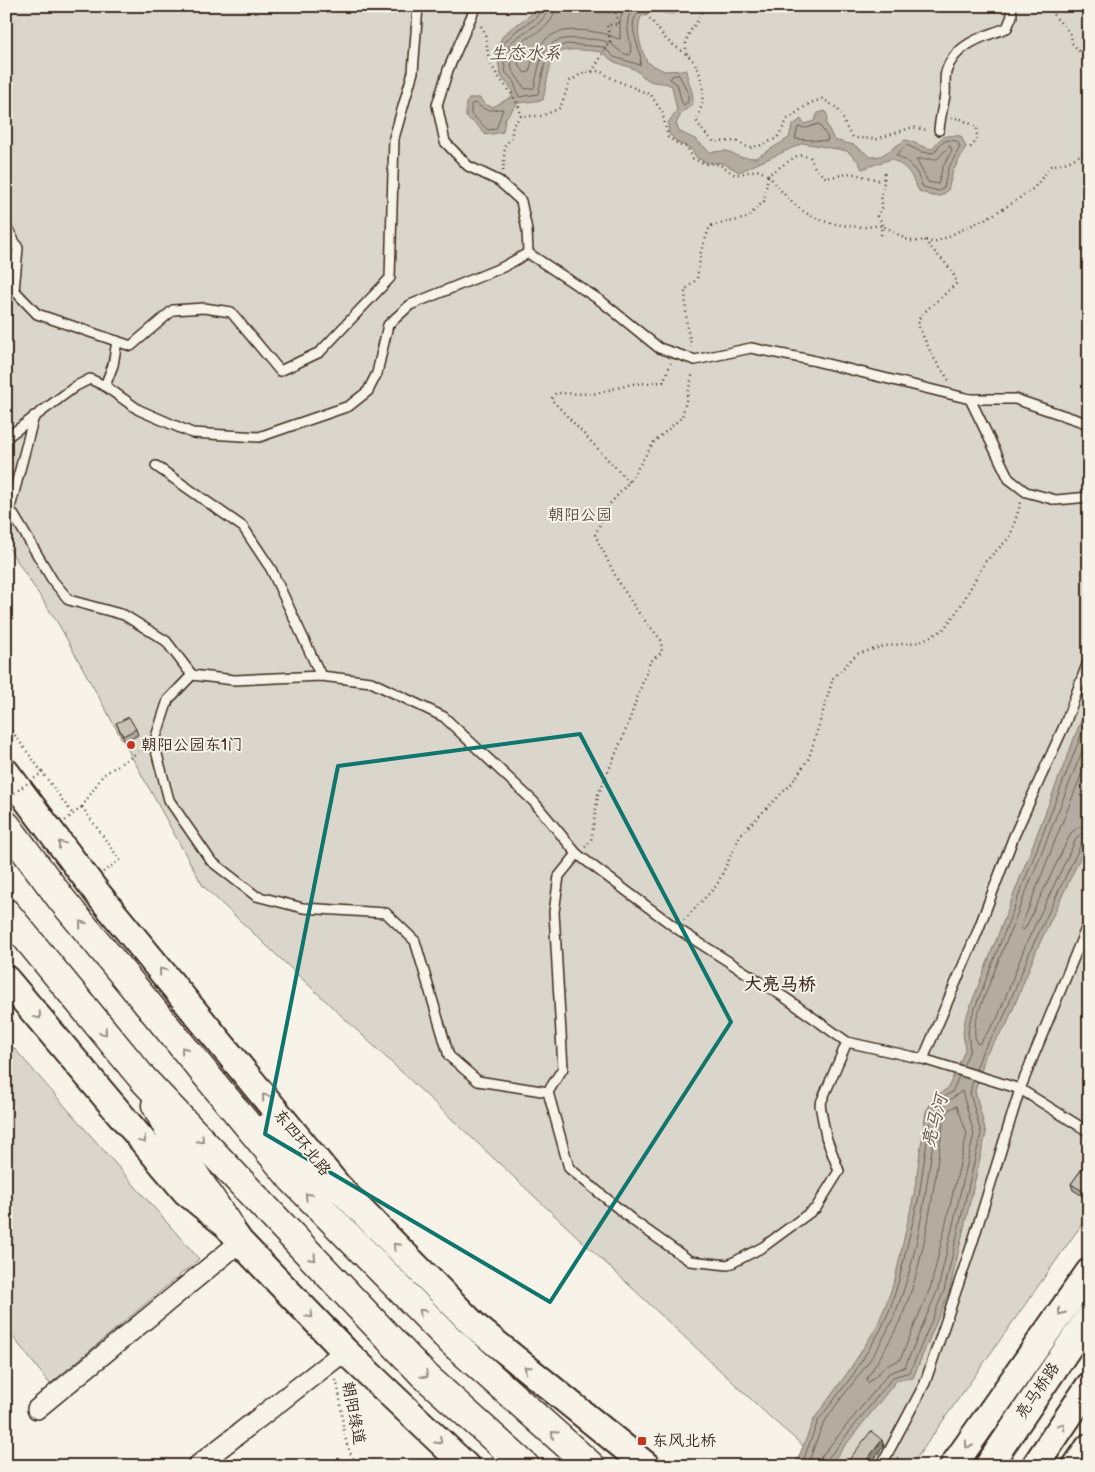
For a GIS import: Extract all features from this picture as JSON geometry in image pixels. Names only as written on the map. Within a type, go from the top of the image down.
[{"type":"highway","name":"东四环北路","points":[[6,825],[62,900],[215,1088],[293,1180],[444,1334],[591,1466]]},
{"type":"highway","points":[[6,913],[143,1079],[423,1374],[525,1466]]},
{"type":"highway","points":[[143,1079],[180,1154],[235,1235]]},
{"type":"highway","points":[[215,1088],[340,1189]]},
{"type":"street","name":"东四环北路","points":[[6,772],[98,894],[340,1189],[476,1327],[647,1466]]},
{"type":"street","points":[[6,979],[186,1192],[235,1235],[338,1357],[466,1466]]},
{"type":"street","points":[[37,1409],[235,1235]]},
{"type":"street","points":[[953,1466],[1089,1272]]},
{"type":"street","name":"亮马桥路","points":[[988,1466],[1082,1327],[1089,1294]]},
{"type":"street","points":[[197,1466],[338,1357]]},
{"type":"street","points":[[1035,1466],[1089,1386]]},
{"type":"street","points":[[1076,1466],[1089,1447]]},
{"type":"lane","points":[[6,226],[18,248],[14,290],[37,314],[131,346],[174,310],[204,308],[231,312],[280,371],[320,352],[390,278],[394,138],[414,72],[418,6]]},
{"type":"lane","points":[[939,130],[945,95],[945,74],[951,59],[962,48],[1007,28],[1012,16],[1011,6]]},
{"type":"lane","points":[[474,10],[448,70],[437,105],[445,142],[468,166],[499,181],[521,201],[528,230],[528,253]]},
{"type":"lane","points":[[528,253],[601,301],[659,348],[695,360],[751,348],[811,360],[970,399],[1016,399],[1089,424]]},
{"type":"lane","points":[[6,438],[76,386],[90,379],[106,386],[139,410],[192,433],[259,437],[349,406],[368,391],[377,373],[388,325],[410,305],[503,267],[528,253]]},
{"type":"lane","points":[[106,386],[113,365],[117,341]]},
{"type":"lane","points":[[970,399],[1009,479],[1026,492],[1056,500],[1089,497]]},
{"type":"lane","points":[[34,416],[8,505],[53,581],[69,600],[124,615],[166,641],[192,675],[234,680],[321,676],[371,682],[444,717],[534,802],[577,854],[676,928],[786,998],[847,1042],[923,1059],[1020,1089],[1089,1132]]},
{"type":"lane","points":[[156,466],[243,527],[271,569],[321,676]]},
{"type":"lane","points":[[923,1059],[1014,836],[1065,724],[1089,659]]},
{"type":"lane","points":[[192,675],[168,700],[154,743],[169,800],[212,861],[256,896],[303,908],[386,913],[415,941],[449,1056],[478,1081],[548,1092]]},
{"type":"lane","points":[[577,854],[559,876],[554,912],[563,1068],[548,1092],[569,1168],[635,1222],[690,1261],[728,1265],[763,1248],[816,1208],[839,1171],[826,1137],[820,1104],[847,1042]]},
{"type":"lane","points":[[881,1466],[925,1383],[973,1241],[1020,1089],[1089,921]]},
{"type":"path","points":[[592,72],[610,41],[607,25],[619,24],[613,6]]},
{"type":"path","points":[[642,6],[646,15],[654,22],[667,40],[692,60],[701,75],[702,110],[696,120],[703,131],[714,142],[736,141],[749,148],[762,145],[777,138],[788,118],[810,103],[822,99],[836,106],[844,115],[845,128],[854,138],[877,138],[912,128],[924,130],[940,119],[959,118],[977,127],[978,140],[969,149]]},
{"type":"path","points":[[687,56],[684,45],[689,30],[703,12],[703,6]]},
{"type":"path","points":[[1048,6],[1052,15],[1061,21],[1072,35],[1072,43],[1089,62]]},
{"type":"path","points":[[474,10],[485,32],[488,58],[496,75],[520,107],[521,116],[513,125],[511,139],[505,145],[505,166],[499,181]]},
{"type":"path","points":[[521,116],[542,116],[560,108],[570,81],[584,72],[600,71],[613,79],[650,95],[662,112],[668,137],[681,146],[687,147],[693,159],[706,164],[719,164],[736,175],[756,170],[768,176],[789,202],[800,211],[818,220],[866,227],[882,226],[913,241],[924,238],[934,243],[987,218],[1034,188],[1052,166],[1068,162],[1089,150]]},
{"type":"path","points":[[768,176],[798,155],[810,157],[815,168],[826,178],[851,173],[878,180],[886,178]]},
{"type":"path","points":[[881,236],[882,222],[877,216],[883,207],[880,196],[886,178],[884,169]]},
{"type":"path","points":[[924,238],[935,254],[953,270],[957,282],[920,316],[918,325],[933,357],[952,385],[970,399]]},
{"type":"path","points":[[629,482],[551,399],[556,393],[594,394],[632,384],[663,382],[675,353]]},
{"type":"path","points":[[676,928],[717,885],[741,834],[791,784],[809,758],[833,678],[857,654],[885,646],[919,642],[943,630],[960,608],[984,562],[1010,538],[1026,492]]},
{"type":"path","points":[[577,854],[591,842],[598,795],[625,732],[650,662],[662,652],[661,640],[638,612],[618,582],[595,536]]},
{"type":"path","points":[[6,723],[72,813]]},
{"type":"path","points":[[82,807],[120,860],[99,875],[61,824],[72,813],[82,807],[103,775],[132,754],[154,743]]},
{"type":"path","points":[[6,799],[43,772]]},
{"type":"path","name":"朝阳绿道","points":[[338,1357],[341,1418],[350,1455],[359,1466]]},
{"type":"highlighted area","points":[[580,734],[731,1022],[550,1302],[265,1134],[338,766]]},
{"type":"green space","name":"朝阳公园","points":[[6,6],[1089,6],[1089,1214],[911,1466],[826,1466],[770,1417],[203,886],[59,625],[6,544]]},
{"type":"green space","points":[[6,1039],[199,1259],[50,1384],[6,1328]]},
{"type":"water","name":"生态水系","points":[[538,6],[688,6],[677,13],[654,13],[641,17],[639,22],[640,40],[647,62],[664,71],[686,70],[693,101],[692,106],[682,112],[676,124],[680,132],[695,139],[710,152],[727,151],[740,157],[756,158],[789,138],[792,126],[801,119],[804,124],[814,121],[818,113],[825,111],[828,117],[826,123],[834,140],[854,145],[871,157],[881,156],[905,140],[933,149],[941,138],[961,136],[966,147],[953,171],[948,190],[941,196],[932,196],[919,191],[902,165],[891,159],[862,169],[858,161],[847,151],[803,143],[739,172],[723,163],[707,163],[697,158],[691,149],[677,142],[669,134],[668,123],[677,110],[672,86],[650,81],[634,69],[614,62],[603,52],[585,50],[563,51],[556,55],[549,70],[543,100],[518,103],[505,119],[503,132],[486,135],[466,117],[466,103],[470,98],[480,98],[484,104],[493,107],[513,96],[510,87],[500,73],[499,43],[509,30],[531,14]]},
{"type":"water","name":"亮马河","points":[[1089,700],[1089,839],[1037,949],[1007,1024],[986,1054],[975,1091],[986,1133],[949,1292],[913,1378],[897,1380],[829,1466],[795,1466],[814,1419],[848,1372],[876,1328],[885,1307],[895,1279],[914,1194],[926,1111],[935,1097],[948,1088],[965,1050],[963,1031],[965,1020]]},
{"type":"building","points":[[129,717],[136,729],[123,736],[116,723]]},
{"type":"building","points":[[1089,1159],[1089,1192],[1087,1194],[1071,1184]]},
{"type":"building","points":[[871,1431],[882,1440],[862,1466],[845,1465]]},
{"type":"place","name":"朝阳公园东1门","points":[[131,745]]},
{"type":"place","name":"东风北桥","points":[[642,1441]]},
{"type":"district","name":"大亮马桥","points":[[780,984]]}]
